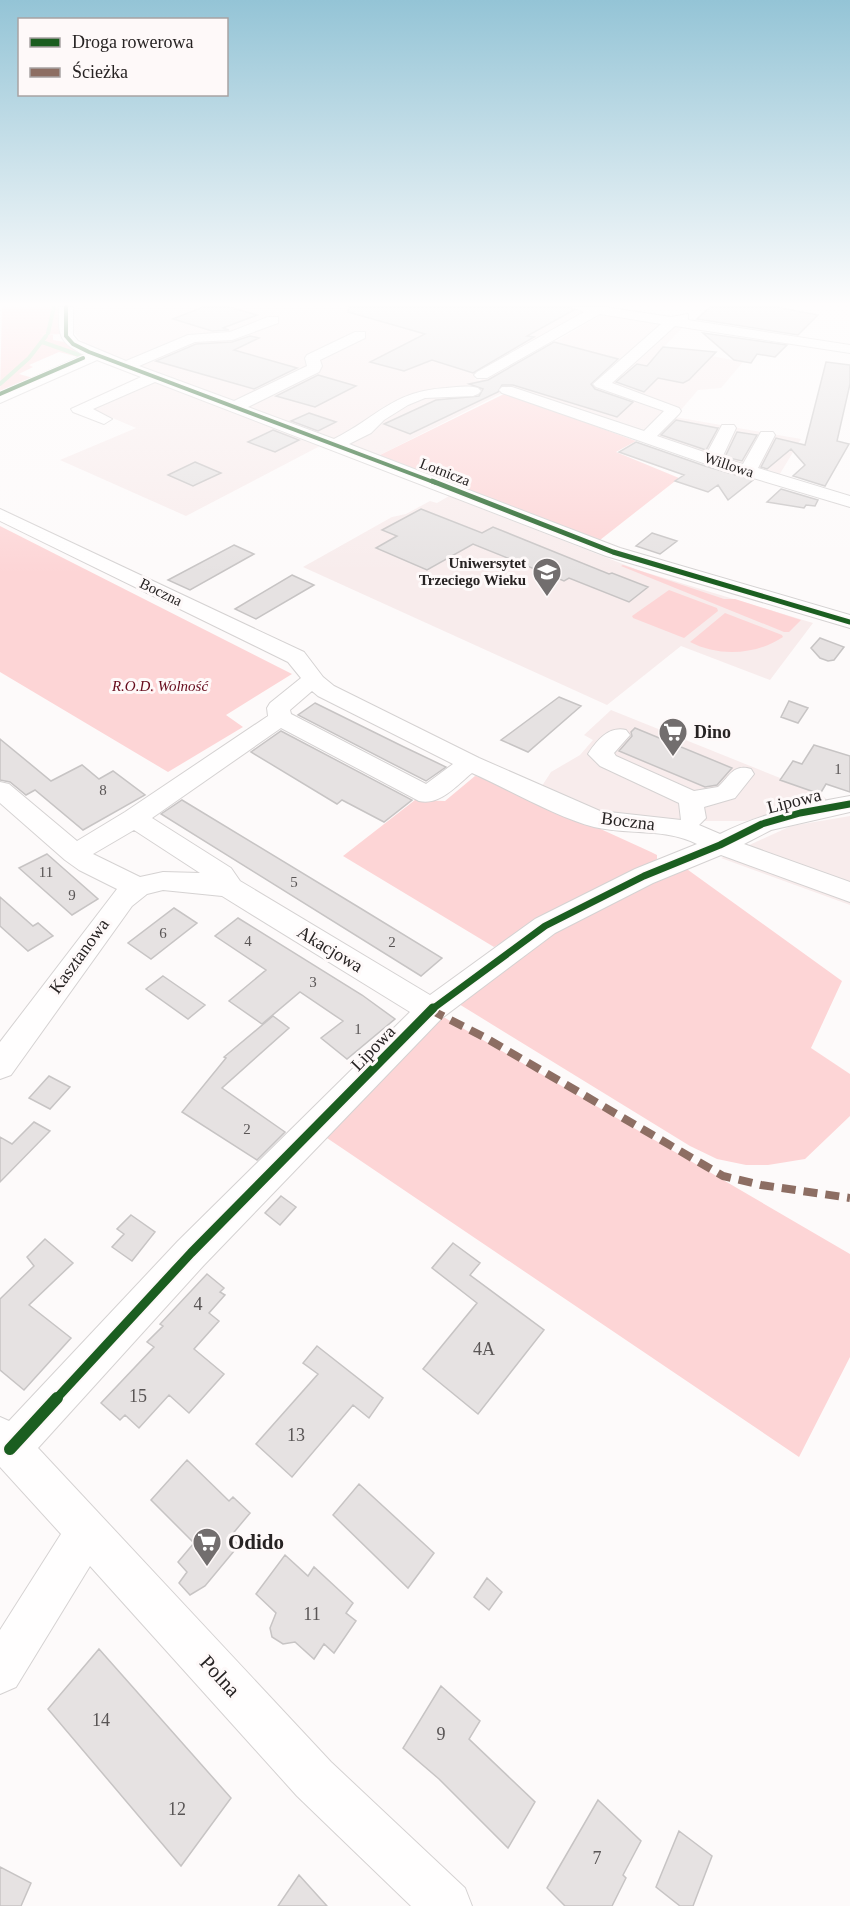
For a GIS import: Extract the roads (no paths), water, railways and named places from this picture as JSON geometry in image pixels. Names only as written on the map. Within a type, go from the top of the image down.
[{"type":"street","points":[[104,418],[80,408],[108,396]]},
{"type":"street","name":"Lotnicza","points":[[206,396],[336,445],[605,559],[850,622]]},
{"type":"street","points":[[235,407],[258,396]]},
{"type":"street","points":[[336,445],[365,430],[378,417],[402,402],[418,396]]},
{"type":"street","name":"Willowa","points":[[526,396],[644,433],[712,460],[850,502]]},
{"type":"street","points":[[635,396],[673,411],[644,433]]},
{"type":"street","points":[[712,460],[728,428]]},
{"type":"street","points":[[672,445],[683,429]]},
{"type":"street","points":[[748,471],[767,435]]},
{"type":"street","name":"Boczna","points":[[0,514],[296,657],[305,664],[311,681],[470,763],[594,818],[616,823],[673,826],[850,892]]},
{"type":"street","points":[[280,718],[278,708],[311,681]]},
{"type":"street","points":[[280,718],[428,795],[470,763]]},
{"type":"street","points":[[74,854],[134,818],[280,718]]},
{"type":"street","points":[[618,735],[600,754],[608,761],[691,799],[718,798],[730,793],[742,774]]},
{"type":"street","points":[[0,790],[88,864],[138,887]]},
{"type":"street","points":[[691,799],[708,839]]},
{"type":"street","name":"Lipowa","points":[[5,1443],[431,1010],[545,926],[644,876],[708,839],[800,813],[850,804]]},
{"type":"street","name":"Akacjowa","points":[[134,818],[222,875],[230,888]]},
{"type":"street","name":"Akacjowa","points":[[138,887],[163,881],[183,881],[230,888],[431,1010]]},
{"type":"street","name":"Kasztanowa","points":[[0,1066],[109,914],[138,887]]},
{"type":"street","name":"Polna","points":[[5,1443],[314,1779],[447,1906]]},
{"type":"street","points":[[0,1671],[87,1531]]},
{"type":"place","name":"Uniwersytet Trzeciego Wieku","points":[[547,598]]},
{"type":"place","name":"Dino","points":[[673,758]]},
{"type":"place","name":"Odido","points":[[207,1568]]},
{"type":"park label","name":"R.O.D. Wolność","points":[[160,686]]}]
